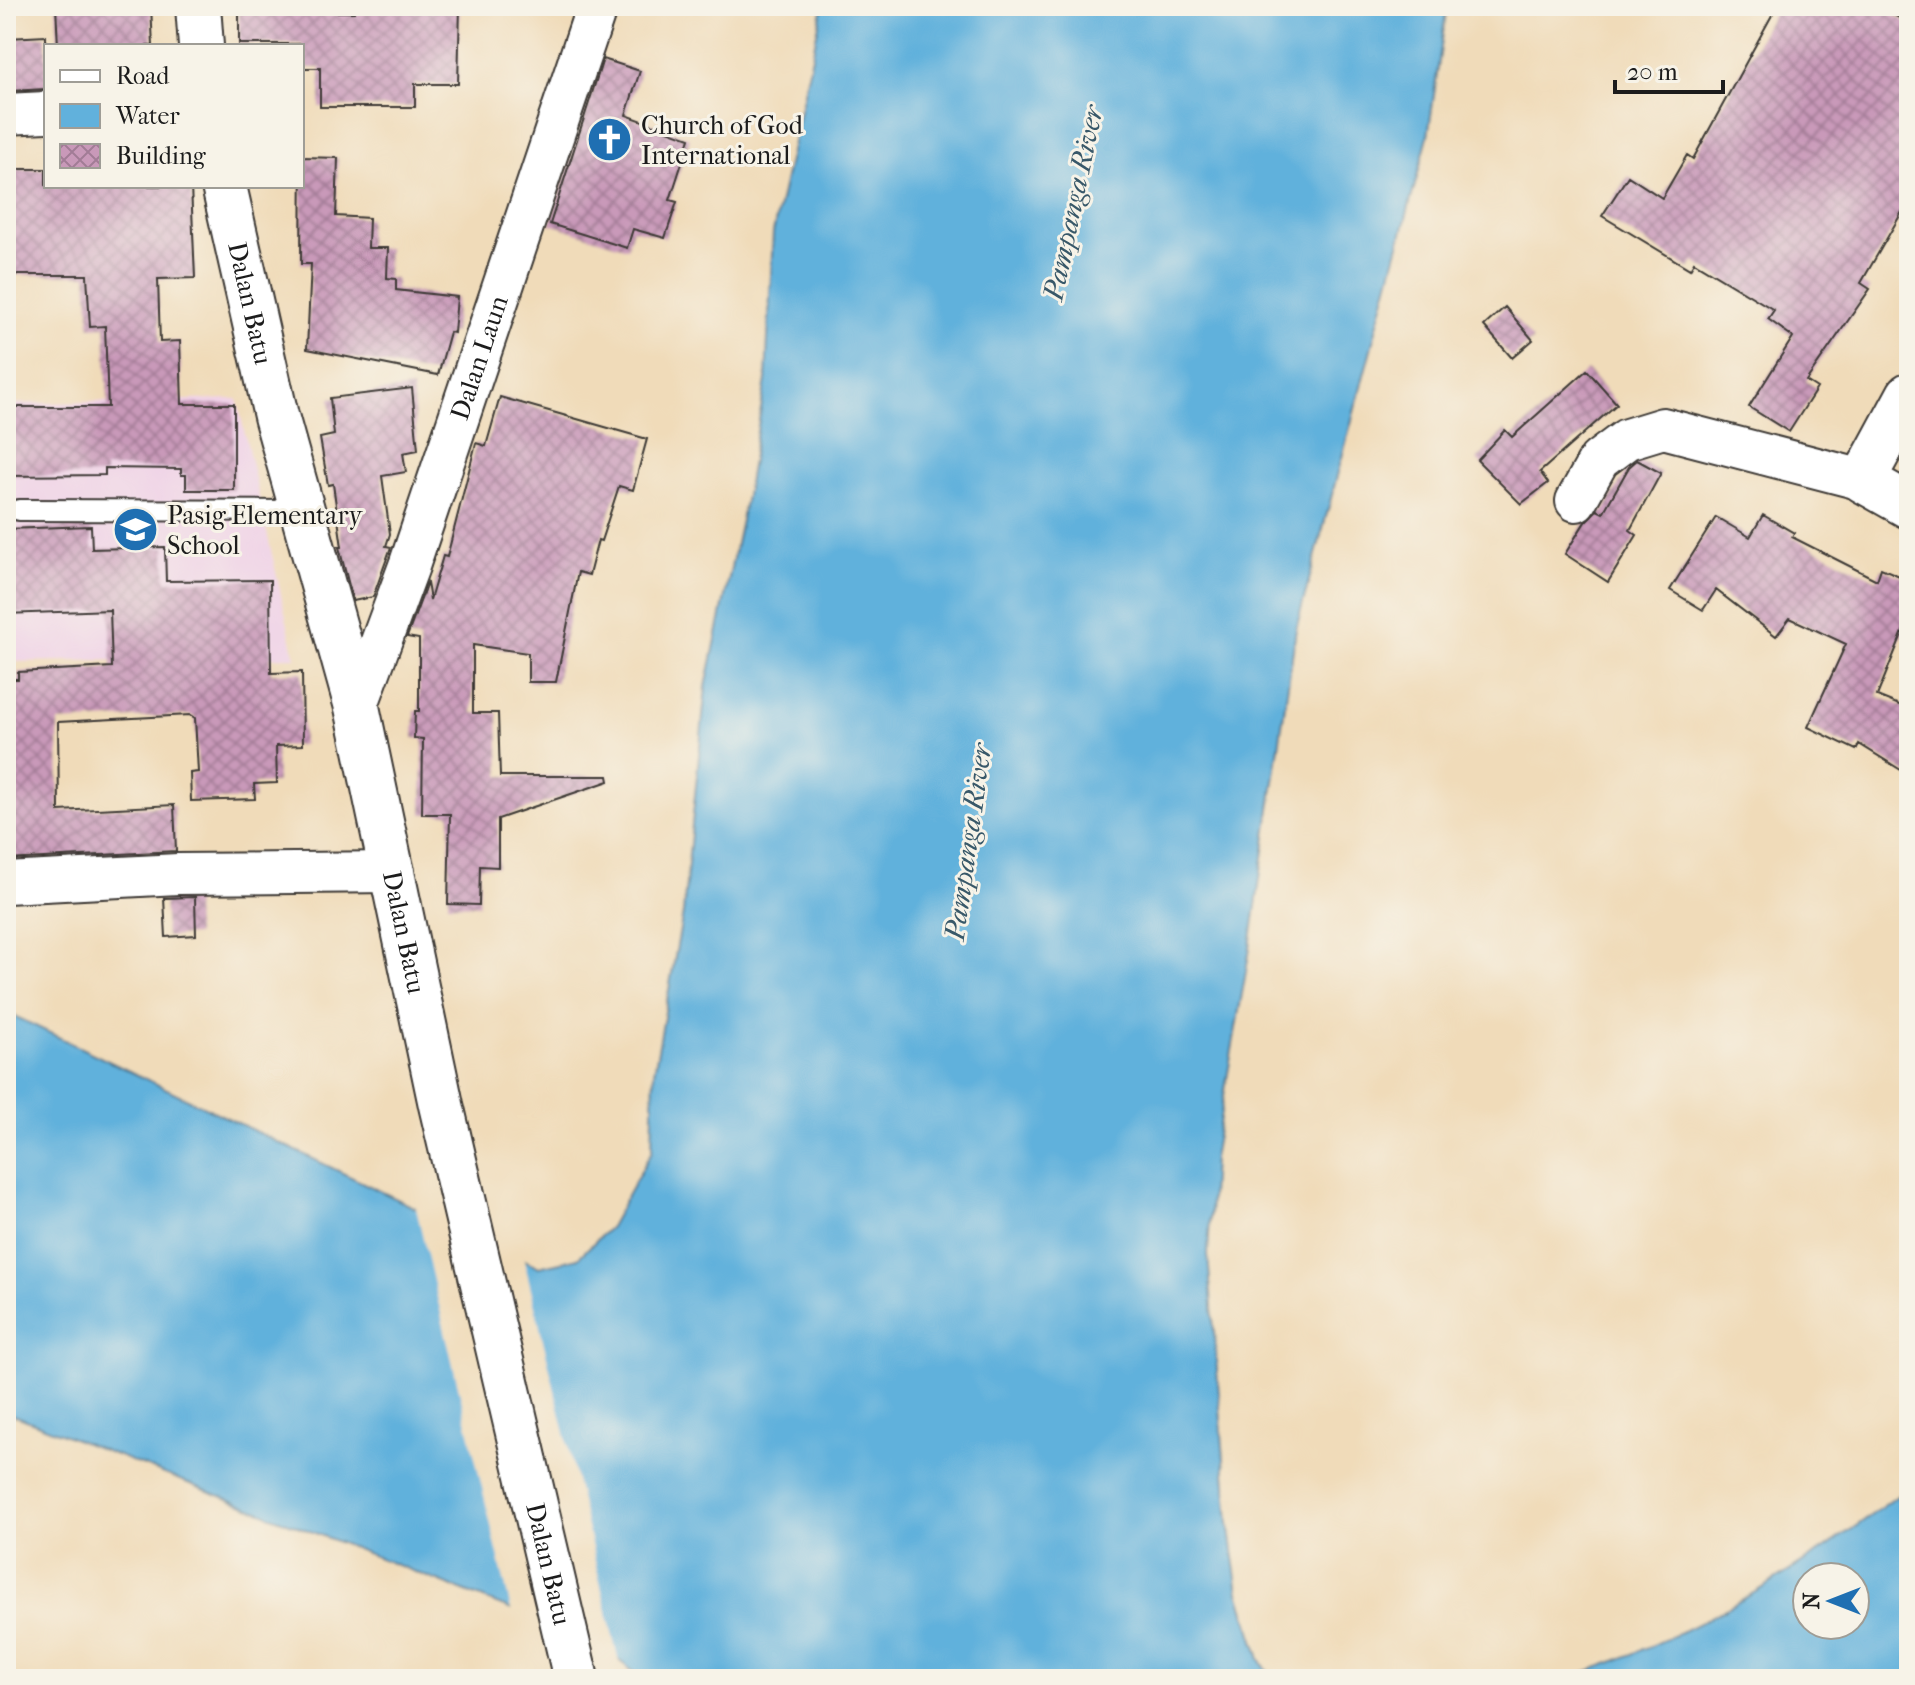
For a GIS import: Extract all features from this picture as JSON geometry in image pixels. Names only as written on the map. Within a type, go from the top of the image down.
[{"type":"main road","points":[[198,6],[201,44]]},
{"type":"main road","name":"Dalan Batu","points":[[224,188],[276,416],[357,707],[441,1105],[576,1679]]},
{"type":"main road","points":[[1909,395],[1863,480],[1909,506]]},
{"type":"street","name":"Dalan Laun","points":[[357,707],[409,566],[597,6]]},
{"type":"street","points":[[6,114],[44,112]]},
{"type":"street","points":[[1576,501],[1599,460],[1627,439],[1663,428],[1863,480]]},
{"type":"street","points":[[6,883],[178,874],[394,872]]},
{"type":"lane","points":[[19,510],[302,511]]},
{"type":"shaded area","name":"Pasig Elementary School","points":[[237,399],[295,657],[6,662],[6,404]]},
{"type":"water","name":"Pampanga River","points":[[823,6],[1447,6],[1428,136],[1296,629],[1249,954],[1213,1158],[1208,1255],[1229,1523],[1239,1592],[1260,1659],[1272,1679],[643,1679],[596,1643],[6,1412],[6,1012],[539,1267],[578,1258],[610,1227],[652,1151],[654,1072],[683,913],[706,687],[745,501],[766,380],[773,233]]},
{"type":"water","points":[[1909,1487],[1909,1679],[1564,1679],[1657,1644],[1791,1570],[1791,1641],[1871,1641],[1871,1561],[1805,1561]]},
{"type":"pier","points":[[415,1204],[523,1255],[620,1667],[594,1646],[512,1614]]},
{"type":"building","points":[[56,6],[151,6],[153,44],[58,44]]},
{"type":"building","points":[[354,6],[460,6],[458,84],[415,84],[415,107],[320,107],[320,68],[304,68],[304,44],[239,44],[239,12],[354,12]]},
{"type":"building","points":[[1777,6],[1877,6],[1909,23],[1909,200],[1861,283],[1870,289],[1806,381],[1817,388],[1789,432],[1749,407],[1793,337],[1768,319],[1774,310],[1694,262],[1690,269],[1602,216],[1628,176],[1662,198],[1687,155],[1693,159]]},
{"type":"building","points":[[46,36],[44,89],[10,91],[8,38]]},
{"type":"building","points":[[603,59],[640,71],[626,115],[690,138],[670,200],[677,202],[665,238],[633,229],[627,248],[550,224]]},
{"type":"building","points":[[304,157],[338,158],[336,216],[369,218],[368,248],[388,248],[387,278],[396,279],[396,290],[457,297],[454,333],[450,332],[438,375],[307,349],[311,264],[301,264]]},
{"type":"building","points":[[8,169],[44,169],[44,188],[191,188],[195,278],[158,279],[160,342],[180,341],[182,404],[234,404],[234,490],[186,490],[186,475],[181,475],[181,469],[105,468],[105,475],[6,476],[6,407],[108,407],[105,326],[90,327],[87,275],[6,275]]},
{"type":"building","points":[[1505,307],[1533,340],[1512,358],[1484,326]]},
{"type":"building","points":[[1587,370],[1617,404],[1540,472],[1548,483],[1521,504],[1477,460],[1505,430],[1512,437]]},
{"type":"building","points":[[412,388],[418,450],[403,453],[406,472],[382,476],[390,534],[386,546],[391,547],[373,597],[353,601],[339,547],[342,547],[333,484],[328,485],[320,438],[334,435],[330,398]]},
{"type":"building","points":[[500,397],[647,439],[633,490],[619,486],[601,541],[598,540],[589,575],[578,572],[556,682],[528,682],[528,653],[473,645],[473,713],[498,713],[500,776],[608,776],[609,781],[498,819],[498,867],[480,866],[479,905],[448,904],[450,814],[422,814],[423,739],[414,738],[415,711],[419,711],[419,639],[407,637],[427,583],[430,600],[443,556],[447,557],[476,443],[486,446]]},
{"type":"building","points":[[1637,460],[1661,473],[1630,530],[1637,535],[1608,582],[1565,554],[1585,522],[1597,510],[1603,513],[1629,467]]},
{"type":"building","points":[[1763,515],[1794,533],[1792,537],[1877,580],[1881,568],[1909,580],[1909,617],[1877,696],[1909,709],[1909,775],[1859,744],[1856,750],[1808,727],[1846,644],[1790,618],[1776,636],[1716,590],[1703,610],[1670,590],[1716,517],[1750,537]]},
{"type":"building","points":[[91,526],[92,549],[165,547],[166,581],[270,580],[271,673],[302,672],[303,745],[276,746],[277,783],[254,784],[255,799],[191,801],[190,773],[198,772],[195,718],[190,715],[58,722],[59,811],[174,805],[176,851],[6,860],[6,679],[18,679],[18,672],[112,667],[110,610],[6,614],[6,529]]},
{"type":"building","points":[[195,897],[196,935],[166,937],[164,898]]},
{"type":"place","name":"Church of God International","points":[[610,140]]},
{"type":"place","name":"Pasig Elementary School","points":[[136,530]]}]
